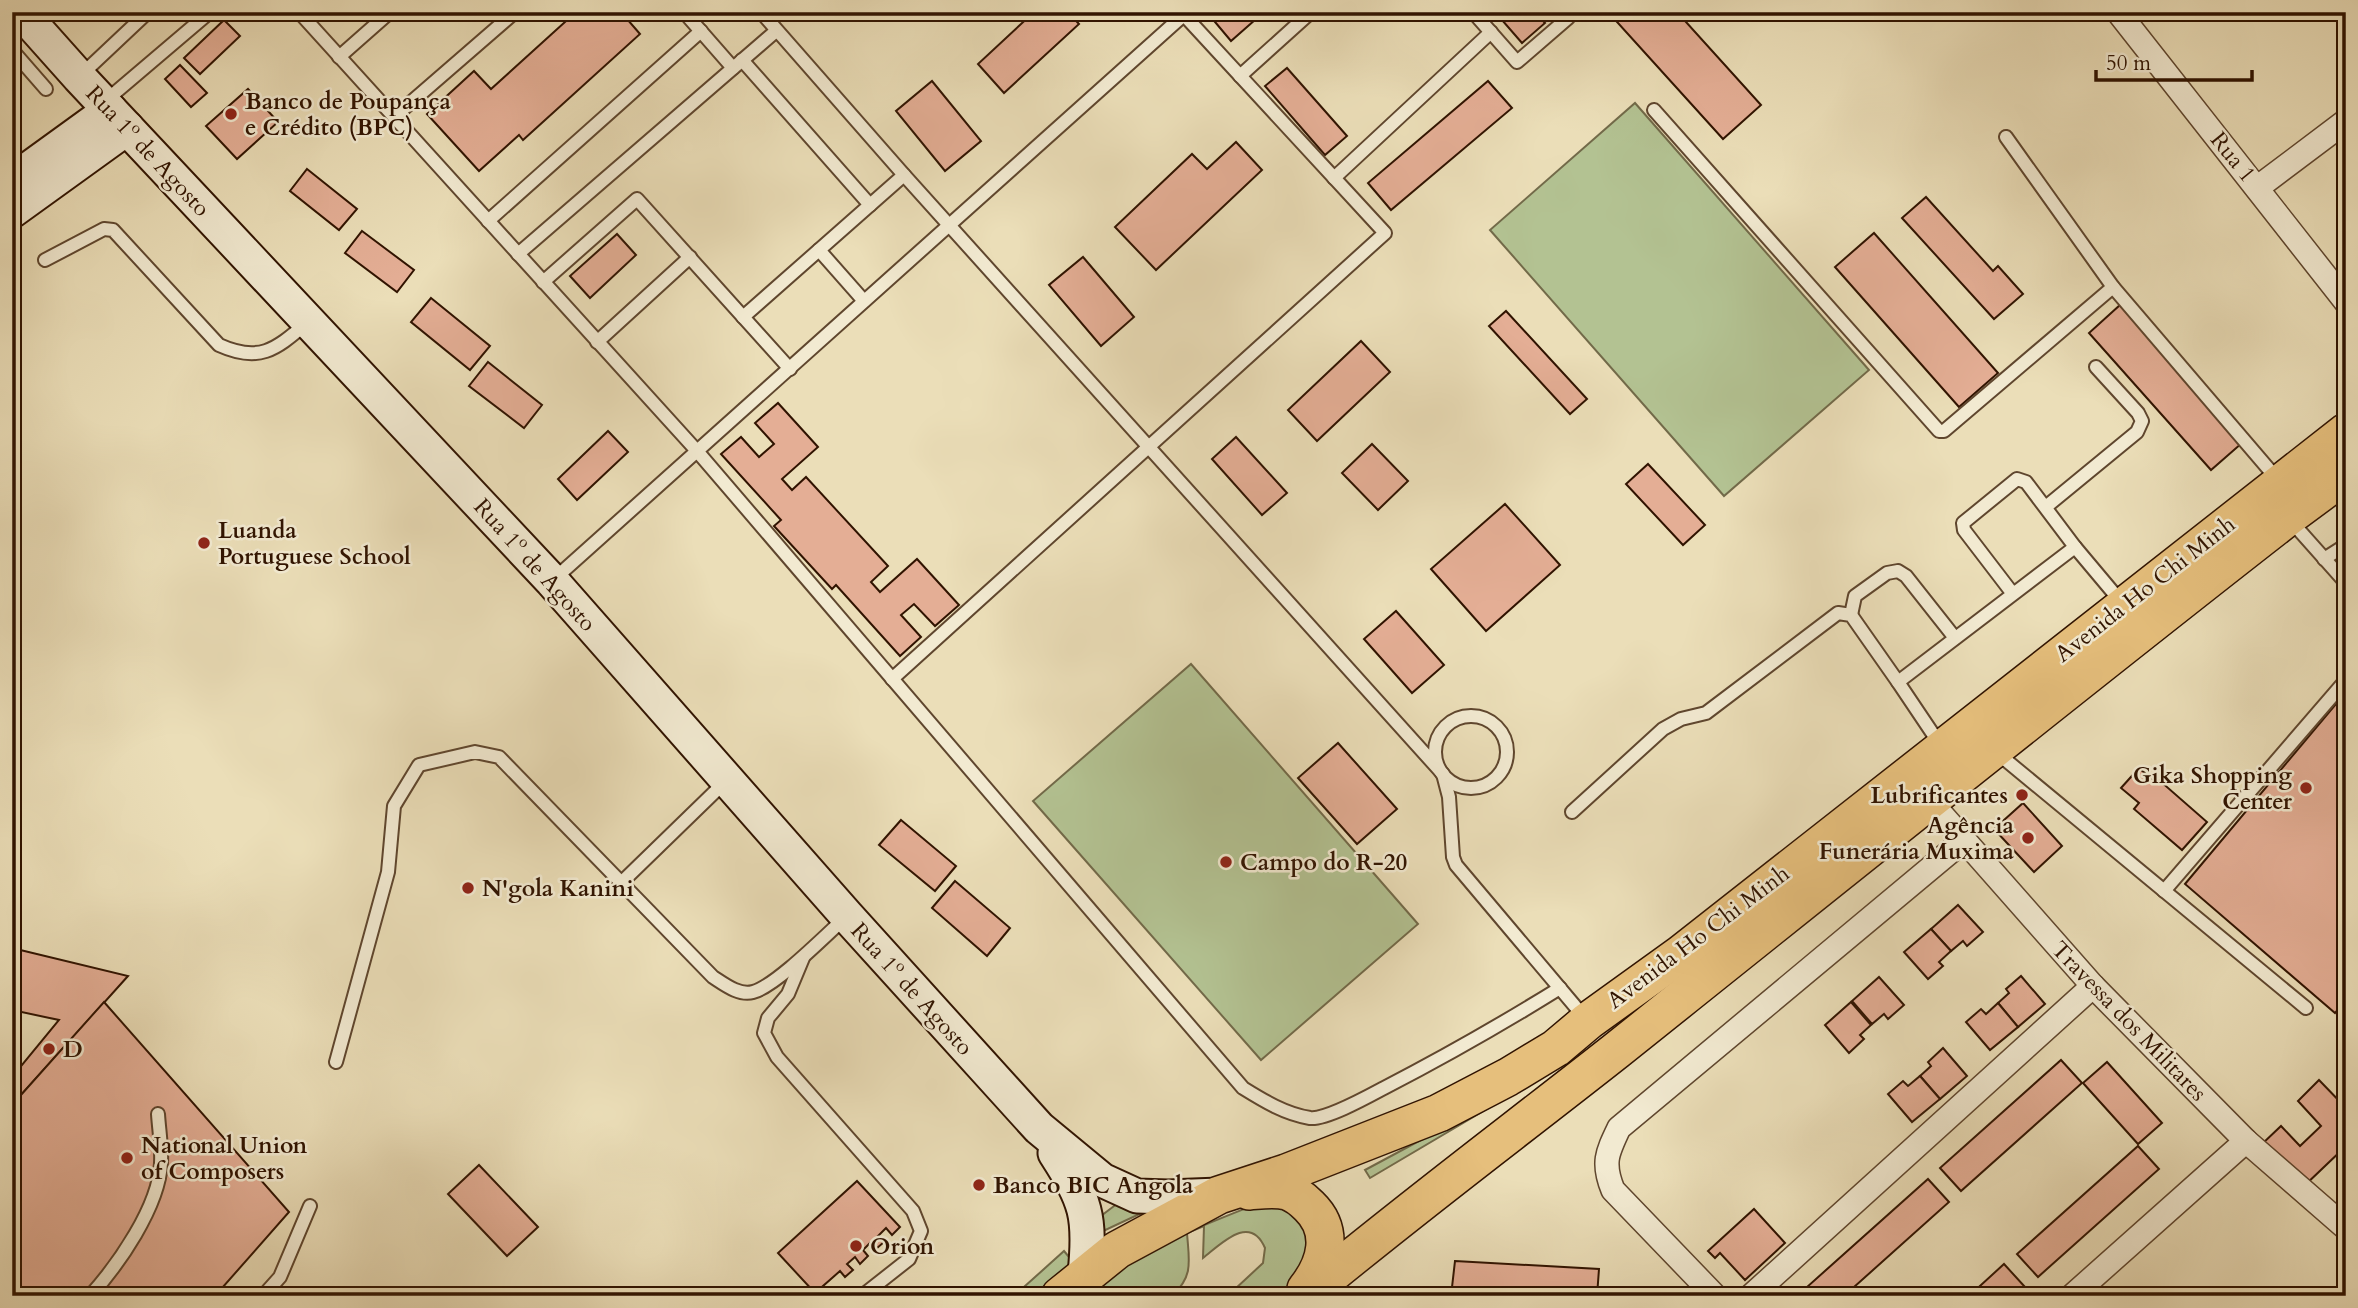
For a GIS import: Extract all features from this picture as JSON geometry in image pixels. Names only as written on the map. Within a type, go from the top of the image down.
[{"type":"main road","name":"Rua 1º de Agosto","points":[[21,12],[113,114],[552,581],[847,916],[1039,1128]]},
{"type":"main road","points":[[12,181],[113,114]]},
{"type":"main road","points":[[12,211],[113,114]]},
{"type":"main road","name":"Avenida Ho Chi Minh","points":[[1303,1296],[1993,750],[2284,500],[2346,432]]},
{"type":"main road","name":"Avenida Ho Chi Minh","points":[[1073,1285],[1117,1250],[1219,1195],[1286,1173],[1439,1113],[1544,1055],[1681,954],[2124,606],[2284,500],[2346,474]]},
{"type":"main road","points":[[1039,1128],[1102,1180],[1137,1196],[1168,1198],[1271,1189],[1289,1192],[1300,1198],[1323,1224],[1327,1244],[1325,1257],[1303,1296]]},
{"type":"main road","points":[[1039,1128],[1077,1188],[1084,1204],[1088,1245],[1073,1285]]},
{"type":"street","name":"Rua 1","points":[[2118,12],[2346,302]]},
{"type":"street","points":[[2257,188],[2346,121]]},
{"type":"street","name":"Travessa dos Militares","points":[[1928,800],[2093,986],[2246,1141],[2346,1228]]},
{"type":"street","points":[[1715,1296],[1613,1190],[1605,1170],[1608,1150],[1619,1128],[1963,841]]},
{"type":"street","points":[[1751,1296],[2093,986]]},
{"type":"street","points":[[2072,1296],[2246,1141]]},
{"type":"lane","points":[[79,77],[148,12]]},
{"type":"lane","points":[[113,114],[210,12]]},
{"type":"lane","points":[[299,12],[697,451],[1243,1087],[1273,1107],[1313,1118],[1350,1106],[1488,1034],[1560,988]]},
{"type":"lane","points":[[339,57],[390,12]]},
{"type":"lane","points":[[394,117],[515,12]]},
{"type":"lane","points":[[684,12],[870,205]]},
{"type":"lane","points":[[761,12],[904,175],[1443,774],[1463,787],[1476,788],[1487,784],[1504,766],[1507,754],[1500,731],[1491,722],[1481,718],[1458,718],[1449,723],[1436,742],[1437,764],[1443,774],[1449,797],[1453,857],[1456,865],[1588,1021]]},
{"type":"lane","points":[[1240,76],[1311,12]]},
{"type":"lane","points":[[1473,12],[1517,62],[1568,18],[1563,12]]},
{"type":"lane","points":[[552,581],[1185,14],[1384,233],[1150,448],[892,679]]},
{"type":"lane","points":[[488,221],[701,31]]},
{"type":"lane","points":[[518,254],[776,31]]},
{"type":"lane","points":[[1334,178],[1491,32]]},
{"type":"lane","points":[[12,50],[46,89]]},
{"type":"lane","points":[[1654,110],[1938,431],[1944,431],[2113,287]]},
{"type":"lane","points":[[2007,137],[2113,287],[2284,500],[2324,559],[2346,583]]},
{"type":"lane","points":[[743,317],[904,175]]},
{"type":"lane","points":[[544,282],[637,199],[790,369]]},
{"type":"lane","points":[[45,260],[104,229],[113,230],[219,345],[230,350],[258,353],[279,347],[308,321]]},
{"type":"lane","points":[[819,250],[864,301]]},
{"type":"lane","points":[[597,342],[690,257]]},
{"type":"lane","points":[[2047,506],[2137,432],[2142,421],[2138,413],[2096,367]]},
{"type":"lane","points":[[2014,594],[1964,530],[1964,523],[2017,479],[2026,482],[2047,506],[2075,547],[2124,606]]},
{"type":"lane","points":[[2324,559],[2346,545]]},
{"type":"lane","points":[[1898,682],[2075,547]]},
{"type":"lane","points":[[1851,615],[1855,596],[1887,573],[1898,571],[1906,576],[1955,638]]},
{"type":"lane","points":[[1572,812],[1663,729],[1681,719],[1706,713],[1838,613],[1851,615],[1943,749]]},
{"type":"lane","points":[[2164,891],[2346,680]]},
{"type":"lane","points":[[1993,750],[2306,1008]]},
{"type":"lane","points":[[336,1062],[388,872],[394,806],[419,765],[475,752],[499,757],[713,977],[735,991],[752,993],[780,976],[847,916]]},
{"type":"lane","points":[[622,882],[727,780]]},
{"type":"lane","points":[[804,954],[788,993],[768,1018],[764,1033],[778,1057],[913,1211],[921,1231],[908,1259],[862,1296]]},
{"type":"lane","points":[[90,1296],[126,1246],[152,1202],[161,1165],[159,1114]]},
{"type":"lane","points":[[263,1296],[280,1277],[310,1206]]},
{"type":"green space","points":[[1635,103],[1869,370],[1724,496],[1490,230]]},
{"type":"green space","name":"Campo do R-20","points":[[1191,664],[1418,924],[1261,1060],[1033,801]]},
{"type":"green space","points":[[1570,1060],[1370,1178],[1365,1170]]},
{"type":"green space","points":[[1267,1200],[1284,1204],[1310,1225],[1304,1271],[1277,1296],[1237,1296],[1234,1290],[1263,1263],[1265,1248],[1259,1238],[1244,1232],[1235,1235],[1203,1258],[1204,1226],[1187,1233],[1187,1275],[1172,1296],[1081,1296],[1125,1265],[1170,1240]]},
{"type":"green space","points":[[1118,1203],[1146,1211],[1099,1233],[1097,1219]]},
{"type":"green space","points":[[1064,1251],[1074,1263],[1036,1296],[1014,1296]]},
{"type":"building","points":[[576,12],[621,12],[640,34],[523,140],[519,135],[479,171],[427,114],[474,71],[491,89]]},
{"type":"building","points":[[1034,12],[1068,12],[1079,24],[1004,93],[978,64]]},
{"type":"building","points":[[1214,12],[1264,12],[1231,41],[1210,16]]},
{"type":"building","points":[[1495,12],[1535,12],[1545,23],[1522,43]]},
{"type":"building","points":[[1608,12],[1677,12],[1761,105],[1723,139]]},
{"type":"building","points":[[224,20],[240,36],[200,74],[184,58]]},
{"type":"building","points":[[180,65],[207,93],[191,107],[165,79]]},
{"type":"building","points":[[1287,68],[1347,136],[1325,155],[1265,86]]},
{"type":"building","points":[[932,81],[981,141],[945,171],[896,111]]},
{"type":"building","points":[[1488,81],[1512,108],[1391,210],[1368,183]]},
{"type":"building","points":[[248,89],[278,122],[237,159],[206,126]]},
{"type":"building","points":[[1236,142],[1262,170],[1156,270],[1115,227],[1192,154],[1207,169]]},
{"type":"building","points":[[307,169],[357,209],[339,230],[290,191]]},
{"type":"building","points":[[1926,197],[1993,271],[1998,266],[2023,294],[1994,319],[1902,218]]},
{"type":"building","points":[[362,231],[414,270],[397,292],[345,253]]},
{"type":"building","points":[[1874,233],[1998,373],[1959,407],[1835,267]]},
{"type":"building","points":[[617,234],[636,255],[590,298],[570,276]]},
{"type":"building","points":[[1083,257],[1134,317],[1101,346],[1049,285]]},
{"type":"building","points":[[431,298],[490,346],[470,370],[411,322]]},
{"type":"building","points":[[2120,305],[2242,443],[2211,470],[2089,333]]},
{"type":"building","points":[[1506,311],[1587,399],[1570,414],[1489,326]]},
{"type":"building","points":[[1361,341],[1390,372],[1317,441],[1288,410]]},
{"type":"building","points":[[488,362],[542,405],[524,428],[469,386]]},
{"type":"building","points":[[778,403],[818,447],[782,479],[792,490],[806,477],[888,566],[871,582],[880,592],[917,559],[959,605],[935,626],[914,604],[901,615],[921,637],[900,656],[836,585],[832,589],[774,526],[781,520],[721,454],[741,437],[759,457],[774,444],[755,423]]},
{"type":"building","points":[[608,431],[628,452],[577,500],[558,479]]},
{"type":"building","points":[[1236,437],[1287,493],[1262,515],[1212,459]]},
{"type":"building","points":[[1372,444],[1408,481],[1378,510],[1342,473]]},
{"type":"building","points":[[1648,464],[1705,525],[1683,545],[1626,484]]},
{"type":"building","points":[[1505,504],[1560,565],[1486,631],[1431,569]]},
{"type":"building","points":[[1396,611],[1444,665],[1412,693],[1364,639]]},
{"type":"building","name":"Gika Shopping Center","points":[[2346,692],[2346,999],[2335,1013],[2185,884]]},
{"type":"building","points":[[1338,743],[1397,809],[1357,844],[1298,778]]},
{"type":"building","points":[[2139,768],[2156,783],[2159,780],[2207,822],[2182,850],[2134,809],[2139,803],[2121,788]]},
{"type":"building","name":"Agência Funerária Muxima","points":[[2023,803],[2062,846],[2034,872],[1994,829]]},
{"type":"building","points":[[901,820],[956,866],[935,891],[879,845]]},
{"type":"building","points":[[955,881],[1010,928],[987,956],[932,908]]},
{"type":"building","points":[[1958,905],[1983,932],[1967,946],[1963,941],[1951,951],[1931,929]]},
{"type":"building","points":[[1931,929],[1951,951],[1939,962],[1943,966],[1928,979],[1904,952]]},
{"type":"building","name":"D","points":[[12,948],[128,976],[22,1094],[12,1087],[12,1077],[59,1020],[12,1010]]},
{"type":"building","points":[[2021,976],[2045,1004],[2018,1027],[1998,1003],[2009,993],[2006,989]]},
{"type":"building","points":[[1879,977],[1904,1005],[1888,1019],[1884,1014],[1872,1024],[1852,1001]]},
{"type":"building","name":"National Union of Composers","points":[[104,1002],[289,1212],[215,1296],[12,1296],[12,1105]]},
{"type":"building","points":[[1851,1002],[1871,1025],[1860,1035],[1864,1039],[1849,1053],[1825,1025]]},
{"type":"building","points":[[1998,1003],[2018,1027],[1990,1050],[1966,1022],[1981,1009],[1986,1014]]},
{"type":"building","points":[[1943,1048],[1967,1076],[1940,1099],[1920,1076],[1931,1066],[1928,1062]]},
{"type":"building","points":[[2061,1060],[2082,1083],[1961,1191],[1940,1168]]},
{"type":"building","points":[[2107,1062],[2162,1123],[2138,1144],[2083,1083]]},
{"type":"building","points":[[1920,1076],[1940,1099],[1912,1122],[1888,1094],[1903,1081],[1908,1086]]},
{"type":"building","points":[[2319,1080],[2346,1108],[2346,1146],[2303,1187],[2262,1144],[2281,1126],[2300,1146],[2321,1126],[2298,1101]]},
{"type":"building","points":[[2138,1146],[2159,1169],[2038,1277],[2017,1254]]},
{"type":"building","points":[[479,1165],[538,1227],[507,1256],[448,1194]]},
{"type":"building","points":[[1928,1179],[1949,1202],[1844,1296],[1814,1296],[1807,1287]]},
{"type":"building","points":[[857,1181],[900,1227],[892,1235],[886,1228],[878,1236],[884,1242],[876,1249],[870,1243],[863,1250],[868,1256],[860,1264],[855,1257],[847,1264],[853,1270],[845,1277],[840,1271],[815,1293],[778,1253]]},
{"type":"building","points":[[1754,1209],[1785,1243],[1745,1280],[1720,1253],[1715,1258],[1708,1251]]},
{"type":"building","points":[[1455,1261],[1599,1269],[1597,1296],[1451,1296]]},
{"type":"building","points":[[2004,1264],[2025,1287],[2016,1296],[1969,1296]]},
{"type":"place","name":"Banco de Poupança e Crédito (BPC)","points":[[231,114]]},
{"type":"place","name":"Luanda Portuguese School","points":[[204,543]]},
{"type":"place","name":"Gika Shopping Center","points":[[2306,788]]},
{"type":"place","name":"Lubrificantes","points":[[2022,795]]},
{"type":"place","name":"Agência Funerária Muxima","points":[[2028,838]]},
{"type":"place","name":"Campo do R-20","points":[[1226,862]]},
{"type":"place","name":"N'gola Kanini","points":[[468,888]]},
{"type":"place","name":"D","points":[[49,1049]]},
{"type":"place","name":"National Union of Composers","points":[[127,1158]]},
{"type":"place","name":"Banco BIC Angola","points":[[979,1185]]},
{"type":"place","name":"Orion","points":[[856,1246]]}]
